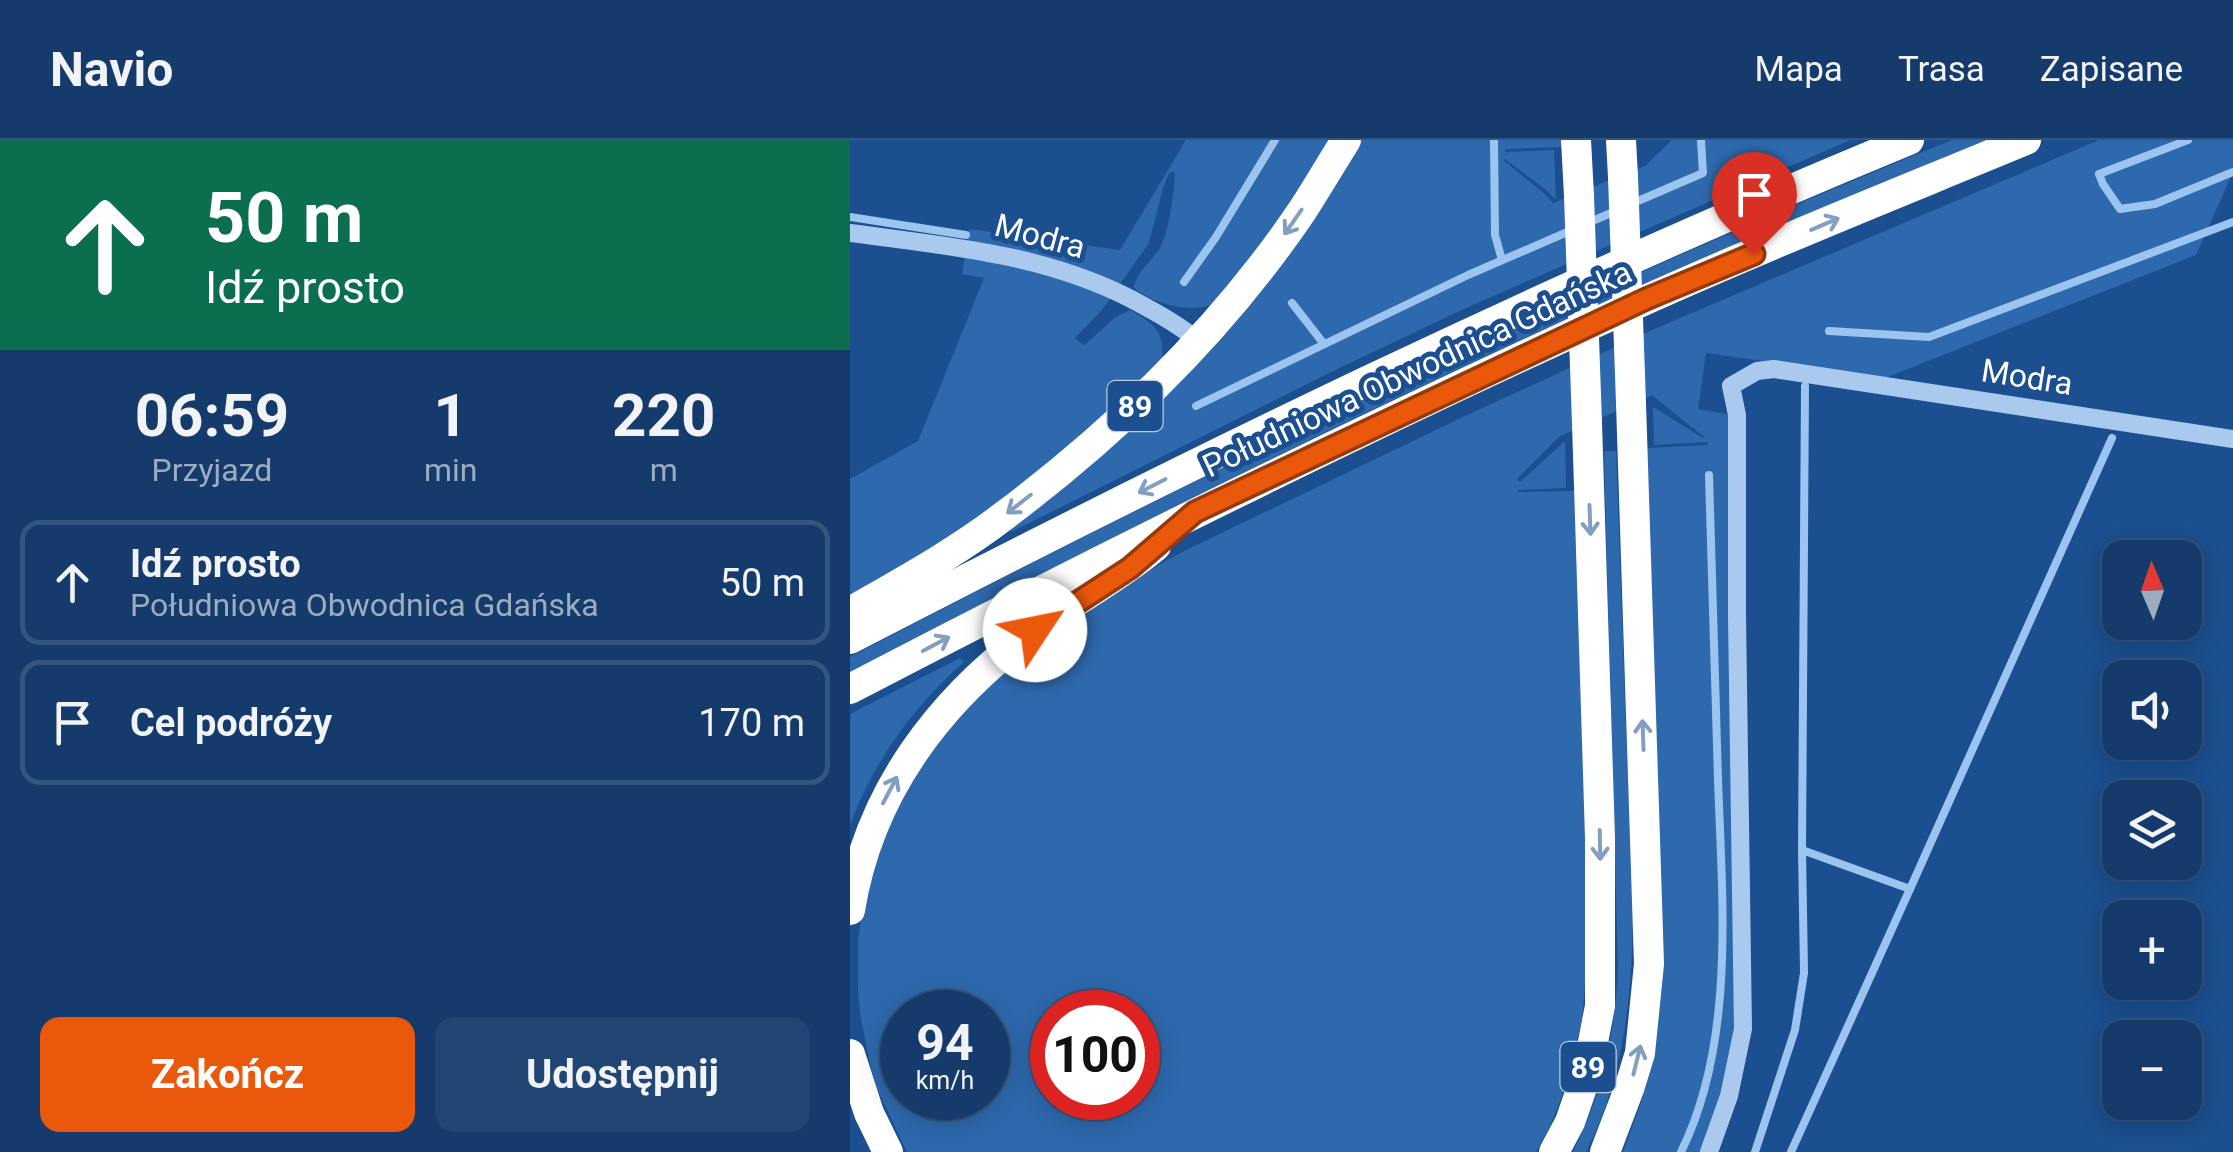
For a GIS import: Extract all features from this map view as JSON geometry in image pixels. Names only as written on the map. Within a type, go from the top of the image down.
[{"type":"highway","name":"89","points":[[850,612],[1003,517],[1083,454],[1152,390],[1276,247],[1346,140]]},
{"type":"highway","name":"89","points":[[1554,1152],[1570,1122],[1587,1073],[1600,1006],[1602,945],[1576,140]]},
{"type":"highway","name":"89","points":[[1605,1152],[1640,1053],[1649,964],[1622,140]]},
{"type":"highway","name":"Południowa Obwodnica Gdańska","points":[[850,639],[1312,406],[1562,289],[1908,140]]},
{"type":"highway","name":"Południowa Obwodnica Gdańska","points":[[850,689],[1195,512],[1646,299],[2026,140]]},
{"type":"highway","points":[[850,910],[857,869],[891,787],[925,736],[957,699],[1035,630],[1130,568],[1195,512]]},
{"type":"highway","points":[[850,1054],[869,1113],[888,1152]]},
{"type":"lane","name":"Modra","points":[[850,233],[989,252],[1063,271],[1098,283],[1169,318],[1198,341]]},
{"type":"lane","name":"Modra","points":[[1708,1152],[1729,1096],[1744,1028],[1737,415],[1731,386],[1758,371],[1774,369],[2233,439]]},
{"type":"shaded area","points":[[1186,140],[1333,140],[1285,212],[1214,304],[1204,307],[1172,306],[1134,288],[1167,230],[1175,179],[1174,172],[1169,173],[1149,243],[1101,311],[1075,338],[1085,345],[1114,318],[1130,310],[1160,335],[1162,361],[1110,413],[999,506],[850,602],[850,479],[918,441],[984,278],[962,274],[969,229],[1120,250]]},
{"type":"shaded area","points":[[1359,140],[1562,140],[1562,147],[1505,149],[1554,150],[1556,200],[1503,160],[1553,203],[1645,166],[1672,140],[1850,140],[1464,309],[1011,532],[1008,526],[1029,511]]},
{"type":"shaded area","points":[[1952,140],[1990,140],[1690,264],[1445,375],[1146,521],[850,673],[850,657],[1257,451],[1671,259]]},
{"type":"shaded area","points":[[2099,140],[2233,140],[2233,172],[2196,255],[1885,378],[1706,353],[1698,409],[1728,416],[1737,1004],[1725,1086],[1702,1152],[1623,1152],[1654,1056],[1663,961],[1647,448],[1708,445],[1654,445],[1653,407],[1704,437],[1652,395],[1559,437],[1517,479],[1520,482],[1565,441],[1566,488],[1517,490],[1574,491],[1587,888],[1582,1019],[1566,1086],[1536,1152],[907,1152],[892,1120],[1010,1120],[1010,990],[880,990],[880,1095],[860,1014],[858,940],[865,893],[902,787],[992,677],[1096,600],[1186,550],[1659,327]]},
{"type":"shaded area","points":[[1604,451],[1616,451],[1632,957],[1628,1008],[1606,1105],[1586,1152],[1573,1152],[1605,1063],[1618,969]]},
{"type":"shaded area","points":[[960,658],[964,662],[928,697],[883,757],[850,825],[850,714]]},
{"type":"waterway","points":[[1184,282],[1275,140]]},
{"type":"waterway","points":[[1494,140],[1495,235],[1502,260]]},
{"type":"waterway","points":[[1631,204],[1703,173],[1701,140]]},
{"type":"waterway","points":[[2188,140],[2099,174],[2120,209],[2155,204],[2233,172]]},
{"type":"waterway","points":[[1590,222],[1618,210]]},
{"type":"waterway","points":[[850,217],[966,235]]},
{"type":"waterway","points":[[1829,331],[1929,337],[2233,222]]},
{"type":"waterway","points":[[1196,406],[1468,275],[1572,230]]},
{"type":"waterway","points":[[1292,303],[1324,344]]},
{"type":"waterway","points":[[1802,850],[1805,386]]},
{"type":"waterway","points":[[1910,889],[2112,438]]},
{"type":"waterway","points":[[1681,1152],[1699,1109],[1711,1064],[1722,969],[1709,475]]},
{"type":"waterway","points":[[1755,1152],[1795,1030],[1804,973],[1802,850],[1910,889],[1791,1152]]},
{"type":"route","points":[[1035,630],[1130,568],[1195,512],[1646,299],[1754,254]]}]
